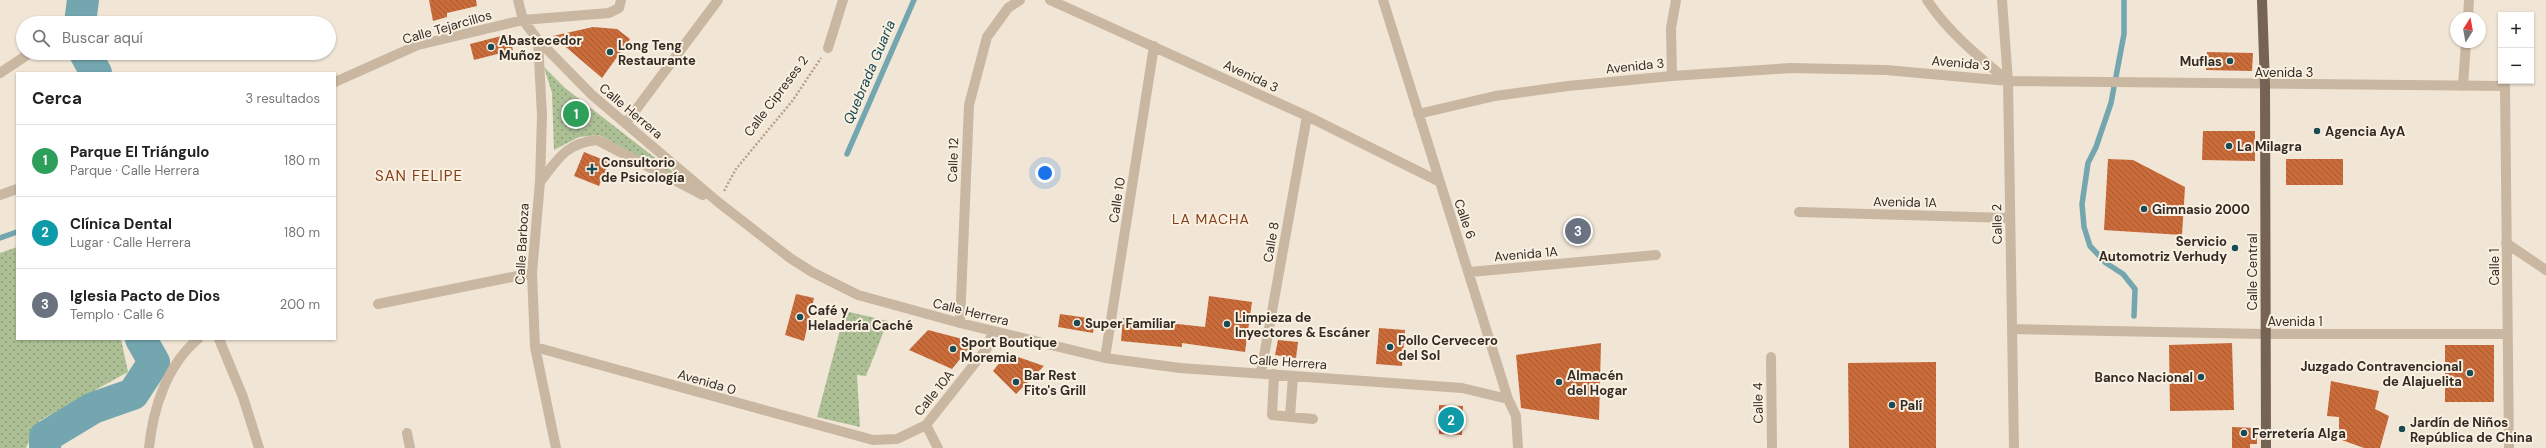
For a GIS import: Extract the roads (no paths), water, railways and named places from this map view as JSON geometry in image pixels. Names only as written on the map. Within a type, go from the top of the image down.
[{"type":"main road","name":"Calle Central","points":[[2262,0],[2265,85],[2266,448]]},
{"type":"street","name":"Calle Herrera","points":[[518,0],[523,20],[538,40],[592,96],[626,123],[718,202],[790,258],[826,280],[858,295],[960,323],[1105,358],[1180,368],[1462,388],[1508,399]]},
{"type":"street","name":"Calle Tejarcillos","points":[[336,82],[418,45],[523,20],[609,13],[619,8],[621,0]]},
{"type":"street","points":[[626,123],[718,0]]},
{"type":"street","points":[[828,48],[842,0]]},
{"type":"street","name":"Calle 12","points":[[960,323],[969,105],[987,37],[1008,8],[1020,0]]},
{"type":"street","name":"Avenida 3","points":[[1050,0],[1307,116],[1438,180]]},
{"type":"street","name":"Calle 6","points":[[1382,0],[1438,180],[1470,272],[1508,399],[1516,416],[1518,448]]},
{"type":"street","points":[[1672,76],[1671,28],[1676,0]]},
{"type":"street","points":[[1927,0],[1935,12],[1964,43],[2008,81]]},
{"type":"street","name":"Calle 2","points":[[2002,0],[2008,81],[2014,448]]},
{"type":"street","points":[[2468,12],[2469,0]]},
{"type":"street","name":"Calle Barboza","points":[[538,40],[542,116],[540,182],[532,273],[536,347],[556,448]]},
{"type":"street","name":"Calle 10","points":[[1105,358],[1154,46]]},
{"type":"street","points":[[2463,86],[2466,48]]},
{"type":"street","points":[[0,73],[20,60]]},
{"type":"street","name":"Avenida 3","points":[[1418,114],[1495,96],[1672,76],[1807,68],[1886,70],[2008,81],[2105,82],[2126,84],[2505,86]]},
{"type":"street","name":"Calle 1","points":[[2505,86],[2509,448]]},
{"type":"street","name":"Calle 8","points":[[1261,373],[1307,116]]},
{"type":"street","points":[[540,182],[562,154],[580,142],[597,140],[718,202]]},
{"type":"street","points":[[0,195],[16,189]]},
{"type":"street","name":"Avenida 1A","points":[[1799,212],[2010,218]]},
{"type":"street","points":[[2506,243],[2546,270]]},
{"type":"street","name":"Avenida 1A","points":[[1470,272],[1656,255]]},
{"type":"street","points":[[378,304],[532,273]]},
{"type":"street","name":"Avenida 1","points":[[2012,329],[2265,334],[2507,334]]},
{"type":"street","name":"Calle 10A","points":[[873,440],[897,439],[926,425],[987,348],[993,331]]},
{"type":"street","points":[[149,448],[152,420],[170,374],[183,352],[197,340]]},
{"type":"street","points":[[219,340],[243,397],[259,448]]},
{"type":"street","name":"Avenida 0","points":[[536,347],[873,440]]},
{"type":"street","name":"Calle 4","points":[[1771,357],[1772,448]]},
{"type":"street","points":[[1274,374],[1272,415],[1313,420]]},
{"type":"street","points":[[1290,417],[1293,376]]},
{"type":"street","points":[[926,425],[938,448]]},
{"type":"street","points":[[407,433],[410,448]]},
{"type":"waterway","points":[[81,16],[83,0]]},
{"type":"waterway","name":"Quebrada Guaria","points":[[847,154],[914,0]]},
{"type":"waterway","points":[[2124,0],[2124,34],[2111,103],[2096,147],[2088,163],[2082,204],[2084,227],[2090,246],[2106,263],[2123,274],[2135,289],[2134,316]]},
{"type":"waterway","points":[[89,60],[95,72]]},
{"type":"waterway","points":[[0,238],[16,232]]},
{"type":"waterway","points":[[45,448],[45,437],[93,408],[133,394],[154,362],[142,340]]},
{"type":"place","name":"Abastecedor Muñoz","points":[[491,47]]},
{"type":"place","name":"Long Teng Restaurante","points":[[610,52]]},
{"type":"place","name":"Muflas","points":[[2230,61]]},
{"type":"place","name":"Parque El Triángulo","points":[[576,114]]},
{"type":"place","name":"Agencia AyA","points":[[2317,131]]},
{"type":"place","name":"La Milagra","points":[[2229,146]]},
{"type":"place","name":"Consultorio de Psicología","points":[[592,169]]},
{"type":"place","name":"Gimnasio 2000","points":[[2144,209]]},
{"type":"place","name":"Iglesia Pacto de Dios","points":[[1578,231]]},
{"type":"place","name":"Servicio Automotriz Verhudy","points":[[2235,248]]},
{"type":"place","name":"Café y Heladería Caché","points":[[800,317]]},
{"type":"place","name":"Super Familiar","points":[[1077,323]]},
{"type":"place","name":"Limpieza de Inyectores & Escáner","points":[[1227,324]]},
{"type":"place","name":"Pollo Cervecero del Sol","points":[[1390,347]]},
{"type":"place","name":"Sport Boutique Moremia","points":[[953,349]]},
{"type":"place","name":"Juzgado Contravencional de Alajuelita","points":[[2470,373]]},
{"type":"place","name":"Banco Nacional","points":[[2201,377]]},
{"type":"place","name":"Bar Rest Fito's Grill","points":[[1016,382]]},
{"type":"place","name":"Almacén del Hogar","points":[[1559,382]]},
{"type":"place","name":"Palí","points":[[1892,405]]},
{"type":"place","name":"Clínica Dental","points":[[1451,420]]},
{"type":"place","name":"Jardín de Niños República de China","points":[[2402,429]]},
{"type":"place","name":"Ferretería Alga","points":[[2244,433]]},
{"type":"district","name":"SAN FELIPE","points":[[419,176]]},
{"type":"district","name":"LA MACHA","points":[[1211,219]]}]
